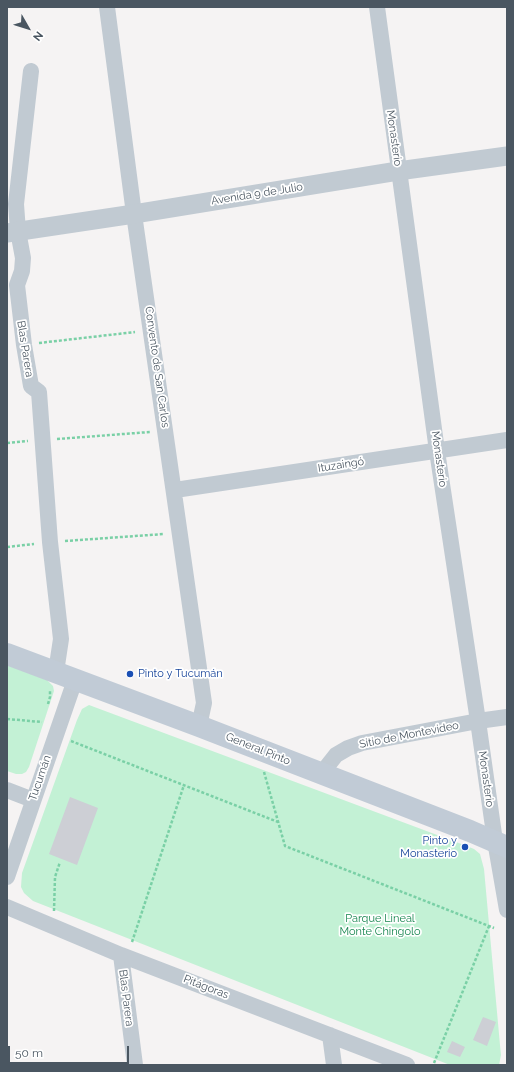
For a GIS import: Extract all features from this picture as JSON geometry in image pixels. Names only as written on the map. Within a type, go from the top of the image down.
[{"type":"main road","name":"General Pinto","points":[[7,654],[60,680],[199,726],[501,844]]},
{"type":"street","name":"Convento de San Carlos","points":[[107,7],[134,214],[204,696],[199,726]]},
{"type":"street","name":"Monasterio","points":[[377,7],[437,451],[478,721],[501,844],[507,910]]},
{"type":"street","name":"Blas Parera","points":[[31,71],[13,232],[23,258],[22,270],[16,285],[24,345],[31,386],[39,392],[50,542],[62,639],[60,680]]},
{"type":"street","name":"Avenida 9 de Julio","points":[[13,232],[398,171],[507,156]]},
{"type":"street","name":"Ituzaingó","points":[[175,490],[507,440]]},
{"type":"street","name":"Tucumán","points":[[7,877],[33,800],[60,680]]},
{"type":"street","name":"Sitio de Montevideo","points":[[321,774],[336,755],[348,748],[362,743],[507,717]]},
{"type":"street","points":[[7,790],[33,800]]},
{"type":"street","name":"Pitágoras","points":[[7,907],[126,950],[330,1035],[407,1065]]},
{"type":"street","name":"Blas Parera","points":[[126,950],[135,1065]]},
{"type":"street","points":[[330,1035],[334,1065]]},
{"type":"path","points":[[24,345],[152,330]]},
{"type":"path","points":[[7,443],[166,431]]},
{"type":"path","points":[[7,547],[50,542],[180,533]]},
{"type":"path","points":[[46,709],[51,690],[60,680]]},
{"type":"path","points":[[40,729],[44,716]]},
{"type":"path","points":[[7,719],[42,722]]},
{"type":"path","points":[[67,739],[279,823]]},
{"type":"path","points":[[263,769],[285,846],[494,928]]},
{"type":"path","points":[[126,950],[184,785]]},
{"type":"path","points":[[54,915],[55,877],[60,862]]},
{"type":"path","points":[[434,1063],[489,926]]},
{"type":"green space","points":[[7,665],[47,680],[53,686],[54,691],[29,767],[26,772],[22,774],[7,771]]},
{"type":"green space","name":"Parque Lineal Monte Chingolo","points":[[89,705],[464,845],[474,849],[480,854],[484,869],[501,1055],[499,1065],[450,1065],[33,901],[24,893],[21,887],[22,873],[77,720],[82,709]]},
{"type":"building","points":[[70,797],[98,808],[77,865],[49,854]]},
{"type":"building","points":[[483,1017],[496,1022],[487,1046],[473,1040]]},
{"type":"building","points":[[452,1041],[465,1047],[460,1057],[447,1052]]},
{"type":"place","name":"Pinto y Tucumán","points":[[130,674]]},
{"type":"place","name":"Pinto y Monasterio","points":[[465,847]]}]
